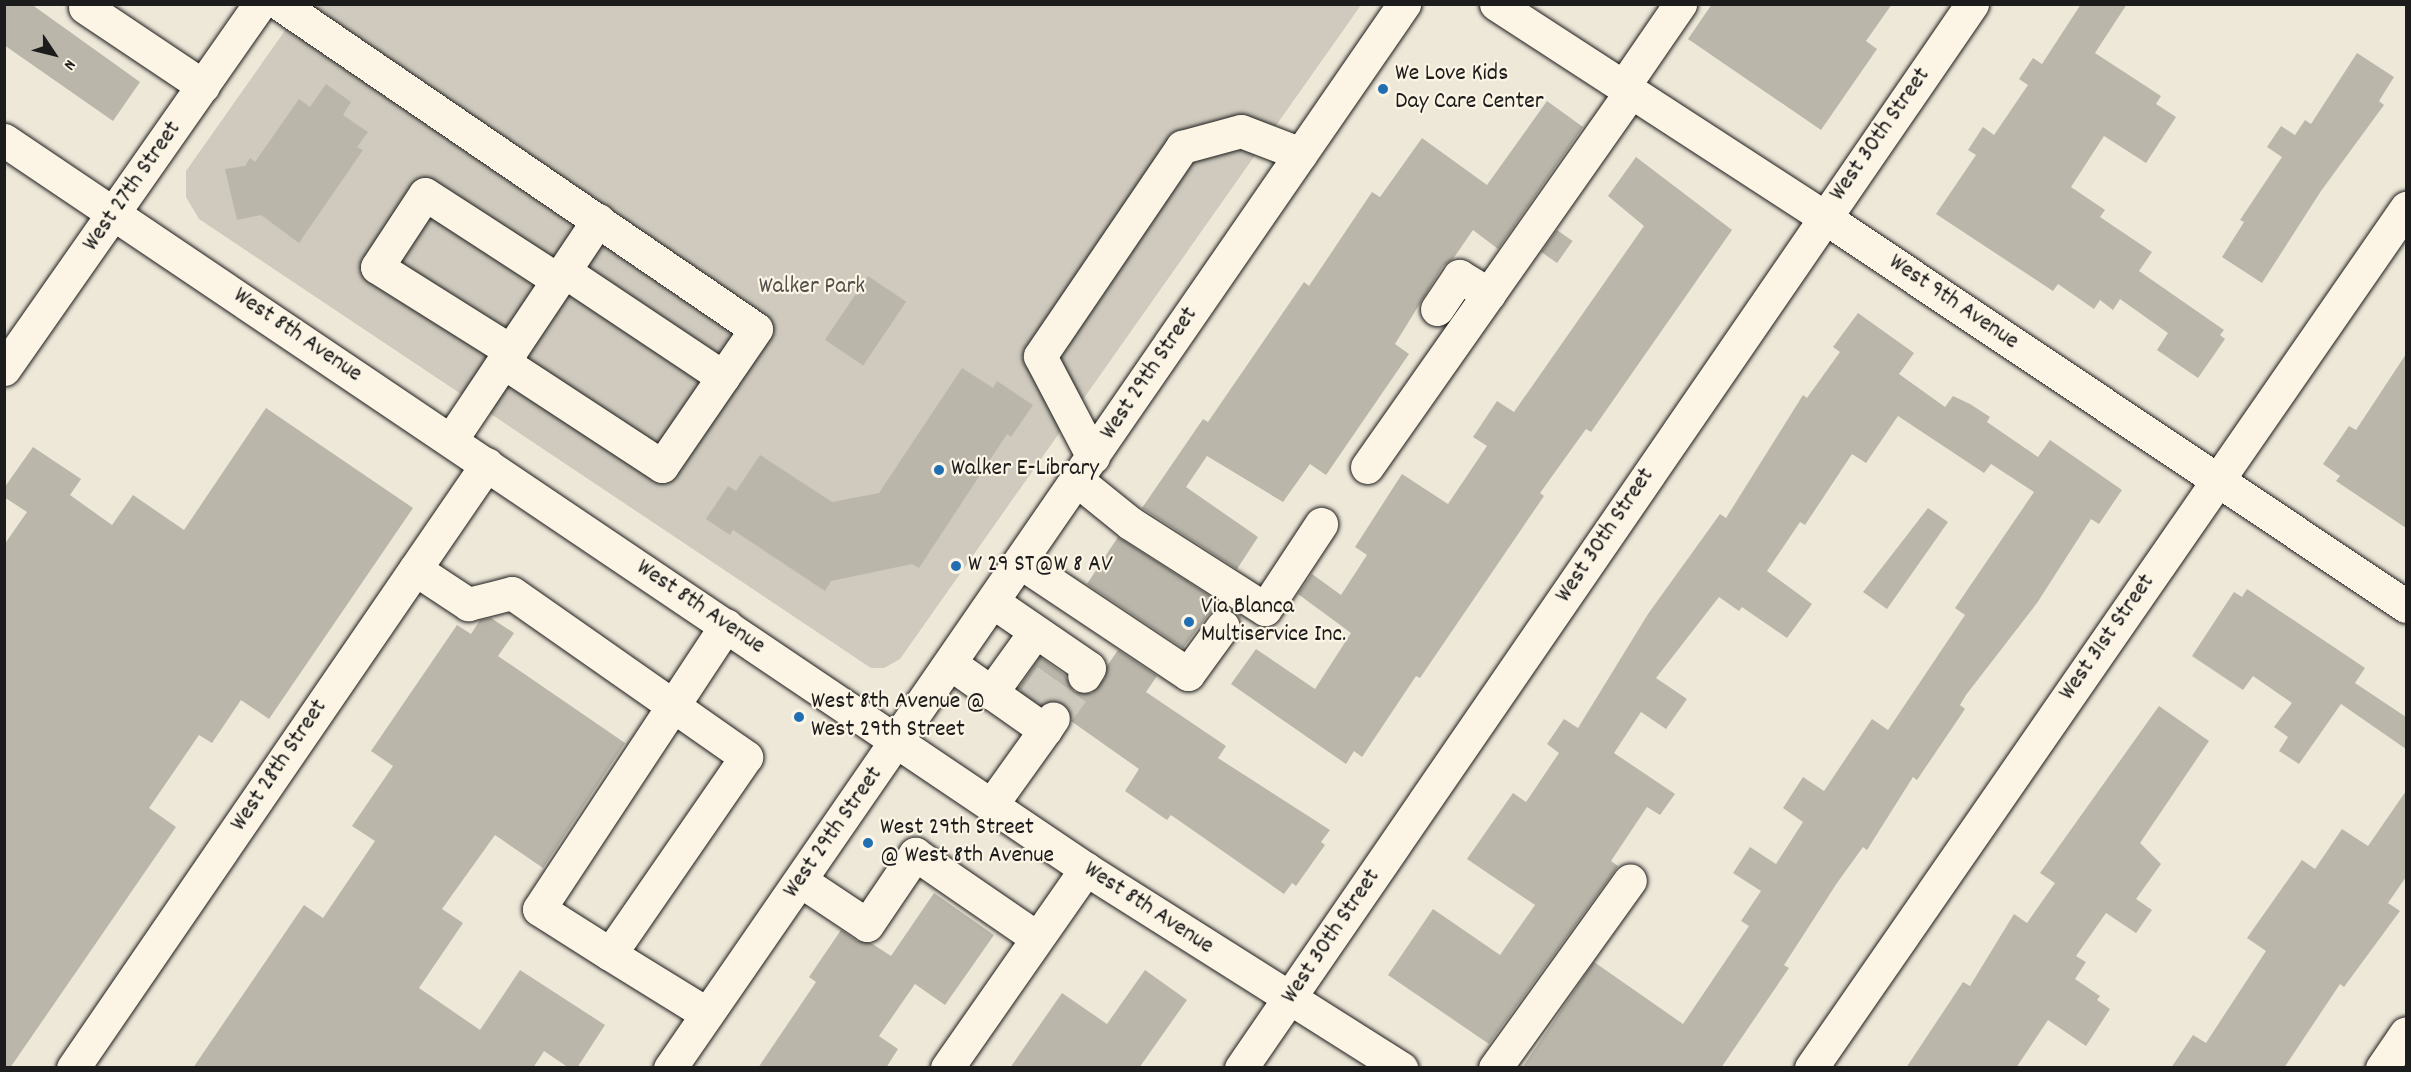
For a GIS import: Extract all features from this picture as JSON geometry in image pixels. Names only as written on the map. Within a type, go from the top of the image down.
[{"type":"street","name":"West 27th Street","points":[[4,369],[260,4]]},
{"type":"street","points":[[280,4],[756,329],[662,466],[377,267],[425,194],[723,377]]},
{"type":"street","name":"West 29th Street","points":[[669,1068],[1086,469],[1404,4]]},
{"type":"street","name":"West 9th Avenue","points":[[1496,4],[1824,217],[2406,606]]},
{"type":"street","points":[[1367,467],[1489,294],[1627,89],[1680,4]]},
{"type":"street","name":"West 30th Street","points":[[1241,1068],[1972,4]]},
{"type":"street","points":[[85,8],[203,86]]},
{"type":"street","points":[[1301,154],[1241,131],[1182,147],[1040,356],[1086,469],[1130,523],[1265,609],[1321,524]]},
{"type":"street","name":"West 8th Avenue","points":[[4,140],[1086,868],[1289,1000],[1401,1068]]},
{"type":"street","name":"West 31st Street","points":[[1811,1068],[2406,208]]},
{"type":"street","points":[[451,440],[598,220]]},
{"type":"street","points":[[1437,309],[1459,276],[1489,294]]},
{"type":"street","name":"West 28th Street","points":[[73,1068],[487,464]]},
{"type":"street","points":[[1020,562],[1188,674],[1223,626]]},
{"type":"street","points":[[415,569],[468,604],[512,593],[746,757],[610,954]]},
{"type":"street","points":[[993,602],[1035,632],[1071,663]]},
{"type":"street","points":[[707,1014],[539,909],[726,625]]},
{"type":"street","points":[[992,693],[1035,632]]},
{"type":"street","points":[[951,664],[992,693],[1038,717],[992,804]]},
{"type":"street","points":[[801,880],[867,925],[915,854],[1037,938]]},
{"type":"street","points":[[947,1068],[1086,868]]},
{"type":"street","points":[[1495,1068],[1630,880]]},
{"type":"street","points":[[2382,1068],[2406,1033]]},
{"type":"green space","name":"Walker Park","points":[[303,5],[1361,5],[900,659],[884,668],[871,668],[199,219],[186,197],[186,171]]},
{"type":"building","points":[[4,4],[31,4],[140,82],[113,121],[4,45]]},
{"type":"building","points":[[1712,4],[1892,4],[1866,41],[1877,49],[1821,130],[1688,39]]},
{"type":"building","points":[[2081,4],[2127,4],[2095,53],[2161,96],[2156,104],[2176,117],[2146,163],[2104,136],[2071,187],[2105,210],[2100,217],[2152,252],[2139,271],[2224,330],[2220,335],[2225,339],[2198,378],[2157,350],[2168,333],[2120,299],[2113,310],[2100,300],[2094,309],[2058,284],[2053,291],[1936,214],[1976,155],[1968,150],[1983,127],[1994,135],[2028,85],[2019,79],[2033,58],[2042,64]]},
{"type":"building","points":[[2357,53],[2394,77],[2379,101],[2384,105],[2321,191],[2262,283],[2222,257],[2244,222],[2240,220],[2282,157],[2267,147],[2281,126],[2295,135],[2305,120],[2311,124]]},
{"type":"building","points":[[326,84],[351,102],[343,115],[368,132],[357,147],[363,150],[299,243],[261,215],[237,220],[225,169],[245,166],[250,158],[255,162],[299,99],[310,107]]},
{"type":"building","points":[[1547,101],[1583,127],[1498,249],[1473,230],[1453,259],[1443,266],[1395,344],[1409,354],[1326,475],[1310,464],[1283,502],[1207,456],[1186,487],[1258,537],[1237,569],[1142,508],[1203,419],[1208,422],[1304,282],[1309,286],[1372,192],[1380,197],[1422,138],[1487,185]]},
{"type":"building","points":[[1636,157],[1732,230],[1591,432],[1586,429],[1540,493],[1544,496],[1420,678],[1416,676],[1362,757],[1354,751],[1346,764],[1231,684],[1256,649],[1315,689],[1351,633],[1298,594],[1312,574],[1341,595],[1367,555],[1355,547],[1402,474],[1448,504],[1487,446],[1473,437],[1497,401],[1514,412],[1644,226],[1608,196]]},
{"type":"building","points":[[1557,230],[1573,241],[1557,263],[1542,252]]},
{"type":"building","points":[[868,276],[906,302],[863,366],[825,340]]},
{"type":"building","points":[[1858,313],[1914,353],[1899,374],[1945,407],[1953,396],[1970,404],[1990,417],[1987,422],[2038,457],[2050,440],[2122,490],[2099,524],[2091,519],[2037,603],[1966,695],[1960,705],[1965,709],[1917,780],[1913,777],[1867,850],[1863,847],[1837,883],[1784,965],[1789,968],[1721,1068],[1522,1068],[1594,962],[1683,1024],[1749,926],[1741,921],[1761,891],[1733,873],[1750,847],[1776,864],[1803,822],[1783,808],[1803,777],[1824,791],[1872,719],[1888,730],[1965,615],[1955,608],[2034,492],[1991,464],[1984,473],[1898,416],[1866,463],[1852,454],[1805,525],[1800,522],[1767,571],[1812,604],[1787,638],[1742,607],[1739,611],[1719,597],[1656,678],[1687,699],[1666,729],[1641,712],[1614,753],[1675,794],[1660,815],[1647,807],[1611,861],[1618,866],[1489,1044],[1388,975],[1433,909],[1500,955],[1535,905],[1467,859],[1513,793],[1526,802],[1559,753],[1547,744],[1564,719],[1578,728],[1648,614],[1720,514],[1726,518],[1803,395],[1807,398],[1840,352],[1833,347]]},
{"type":"building","points":[[2406,354],[2406,528],[2336,481],[2340,476],[2323,464],[2349,426],[2356,430]]},
{"type":"building","name":"Walker E-Library","points":[[962,368],[993,388],[997,381],[1033,405],[1011,437],[1007,434],[919,568],[912,564],[831,581],[825,591],[733,530],[730,535],[706,519],[728,486],[736,491],[760,455],[832,502],[879,493]]},
{"type":"building","points":[[266,408],[413,508],[269,719],[241,700],[212,743],[199,735],[149,808],[176,827],[10,1068],[4,1068],[4,545],[27,512],[4,497],[4,488],[33,447],[81,479],[70,495],[112,525],[133,495],[184,530]]},
{"type":"building","points":[[1928,508],[1948,522],[1887,609],[1863,592]]},
{"type":"building","points":[[1118,537],[1224,605],[1208,615],[1183,648],[1087,584]]},
{"type":"building","points":[[2247,589],[2365,668],[2355,683],[2406,717],[2406,749],[2341,704],[2299,764],[2279,751],[2288,737],[2274,727],[2292,703],[2253,676],[2243,690],[2192,656],[2234,592],[2242,597]]},
{"type":"building","points":[[491,618],[514,633],[498,656],[625,743],[543,868],[495,835],[442,909],[463,923],[419,988],[480,1030],[520,970],[605,1025],[577,1068],[569,1068],[544,1051],[533,1068],[193,1068],[304,905],[323,918],[375,841],[352,826],[393,766],[371,751],[457,625],[471,634],[480,620]]},
{"type":"building","points":[[1118,650],[1157,676],[1146,692],[1226,746],[1218,758],[1330,830],[1321,842],[1325,845],[1296,886],[1292,883],[1284,894],[1171,815],[1167,820],[1125,791],[1139,769],[1071,721],[1064,703],[1054,699],[1041,704],[1018,688],[1040,657],[1065,675],[1074,692],[1092,693],[1105,678],[1107,666]]},
{"type":"building","points":[[2159,706],[2209,741],[2140,843],[2161,864],[2136,899],[2152,910],[2136,933],[2106,913],[2076,956],[2086,962],[2075,979],[2100,996],[2097,1000],[2110,1009],[2086,1046],[2048,1020],[2016,1068],[1906,1068],[1963,982],[1970,986],[2014,914],[2027,923],[2055,883],[2040,873]]},
{"type":"building","points":[[2406,791],[2406,877],[2388,903],[2400,911],[2344,987],[2340,984],[2284,1068],[2171,1068],[2193,1035],[2206,1043],[2266,951],[2247,938],[2302,860],[2315,869],[2342,829],[2368,846]]},
{"type":"building","points":[[934,893],[994,935],[945,1005],[915,984],[879,1036],[898,1049],[886,1068],[758,1068],[816,982],[809,977],[841,930],[857,941],[871,943],[891,956]]},
{"type":"building","points":[[1145,970],[1187,1000],[1139,1068],[1010,1068],[1062,993],[1107,1024]]},
{"type":"tunnel","points":[[1032,703],[1062,661]]},
{"type":"tunnel","points":[[1053,718],[1084,676]]},
{"type":"place","name":"We Love Kids Day Care Center","points":[[1383,89]]},
{"type":"place","name":"Walker E-Library","points":[[939,470]]},
{"type":"place","name":"W 29 ST@W 8 AV","points":[[956,566]]},
{"type":"place","name":"Via Blanca Multiservice Inc.","points":[[1189,622]]},
{"type":"place","name":"West 8th Avenue @ West 29th Street","points":[[799,717]]},
{"type":"place","name":"West 29th Street @ West 8th Avenue","points":[[868,843]]}]
